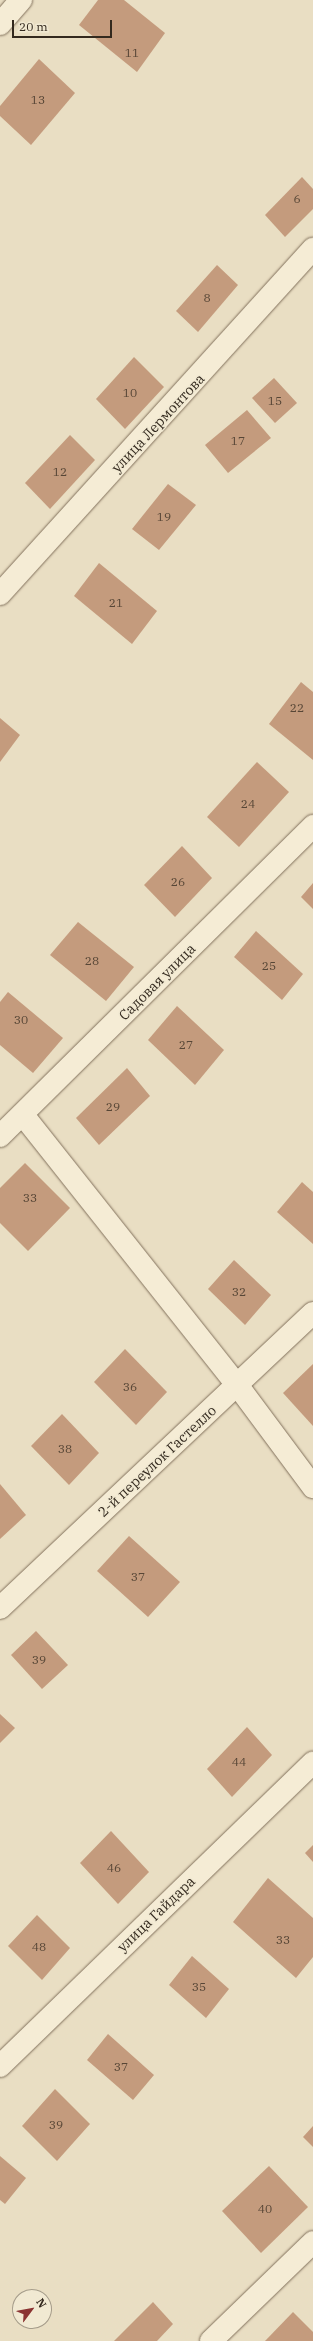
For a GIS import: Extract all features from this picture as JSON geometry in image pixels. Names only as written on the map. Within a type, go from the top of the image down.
[{"type":"street","points":[[0,24],[21,0]]},
{"type":"street","name":"улица Лермонтова","points":[[0,594],[313,249]]},
{"type":"street","name":"Садовая улица","points":[[0,1136],[23,1115],[313,826]]},
{"type":"street","points":[[23,1115],[238,1386],[313,1487]]},
{"type":"street","name":"2-й переулок Гастелло","points":[[0,1608],[238,1386],[313,1313]]},
{"type":"street","name":"улица Гайдара","points":[[0,2066],[313,1763]]},
{"type":"street","points":[[211,2341],[313,2242]]},
{"type":"building","points":[[98,0],[124,0],[165,33],[137,72],[79,25]]},
{"type":"building","points":[[39,59],[75,93],[31,145],[0,116],[0,106]]},
{"type":"building","points":[[302,177],[313,189],[313,209],[285,237],[265,215]]},
{"type":"building","points":[[217,265],[238,285],[198,332],[176,311]]},
{"type":"building","points":[[134,357],[164,387],[125,429],[96,399]]},
{"type":"building","points":[[274,378],[297,403],[275,423],[252,398]]},
{"type":"building","points":[[247,410],[271,438],[228,473],[205,445]]},
{"type":"building","points":[[70,435],[95,460],[50,509],[25,483]]},
{"type":"building","points":[[168,484],[196,505],[159,550],[132,529]]},
{"type":"building","points":[[99,563],[157,611],[132,644],[74,596]]},
{"type":"building","points":[[301,682],[313,692],[313,760],[269,724]]},
{"type":"building","points":[[0,718],[20,735],[0,762]]},
{"type":"building","points":[[257,762],[289,792],[239,847],[207,817]]},
{"type":"building","points":[[182,846],[212,878],[175,917],[144,885]]},
{"type":"building","points":[[313,883],[313,909],[301,897]]},
{"type":"building","points":[[78,922],[134,967],[106,1001],[50,955]]},
{"type":"building","points":[[256,931],[303,974],[282,1000],[234,957]]},
{"type":"building","points":[[8,992],[63,1038],[33,1073],[0,1045],[0,1002]]},
{"type":"building","points":[[177,1006],[224,1050],[195,1085],[148,1040]]},
{"type":"building","points":[[127,1068],[150,1096],[99,1145],[76,1118]]},
{"type":"building","points":[[25,1163],[70,1208],[28,1251],[0,1223],[0,1188]]},
{"type":"building","points":[[302,1182],[313,1192],[313,1244],[277,1212]]},
{"type":"building","points":[[234,1260],[271,1295],[245,1325],[208,1289]]},
{"type":"building","points":[[125,1349],[167,1392],[136,1425],[94,1382]]},
{"type":"building","points":[[313,1364],[313,1426],[283,1393]]},
{"type":"building","points":[[62,1414],[99,1453],[69,1485],[31,1446]]},
{"type":"building","points":[[0,1484],[26,1515],[0,1539]]},
{"type":"building","points":[[129,1536],[180,1582],[148,1617],[97,1571]]},
{"type":"building","points":[[36,1631],[68,1665],[42,1689],[11,1655]]},
{"type":"building","points":[[0,1714],[15,1728],[0,1743]]},
{"type":"building","points":[[247,1727],[272,1755],[232,1797],[207,1769]]},
{"type":"building","points":[[111,1831],[149,1872],[118,1904],[80,1863]]},
{"type":"building","points":[[313,1845],[313,1862],[305,1853]]},
{"type":"building","points":[[268,1878],[313,1918],[313,1957],[296,1978],[233,1922]]},
{"type":"building","points":[[37,1915],[70,1948],[42,1980],[8,1946]]},
{"type":"building","points":[[192,1956],[229,1989],[206,2018],[169,1985]]},
{"type":"building","points":[[108,2034],[154,2075],[133,2100],[87,2060]]},
{"type":"building","points":[[55,2089],[90,2124],[57,2161],[22,2126]]},
{"type":"building","points":[[313,2126],[313,2147],[303,2137]]},
{"type":"building","points":[[0,2156],[26,2178],[5,2204],[0,2200]]},
{"type":"building","points":[[269,2166],[308,2207],[261,2253],[222,2211]]},
{"type":"building","points":[[153,2302],[173,2324],[157,2341],[114,2341]]},
{"type":"building","points":[[293,2312],[313,2332],[313,2341],[265,2341]]}]
